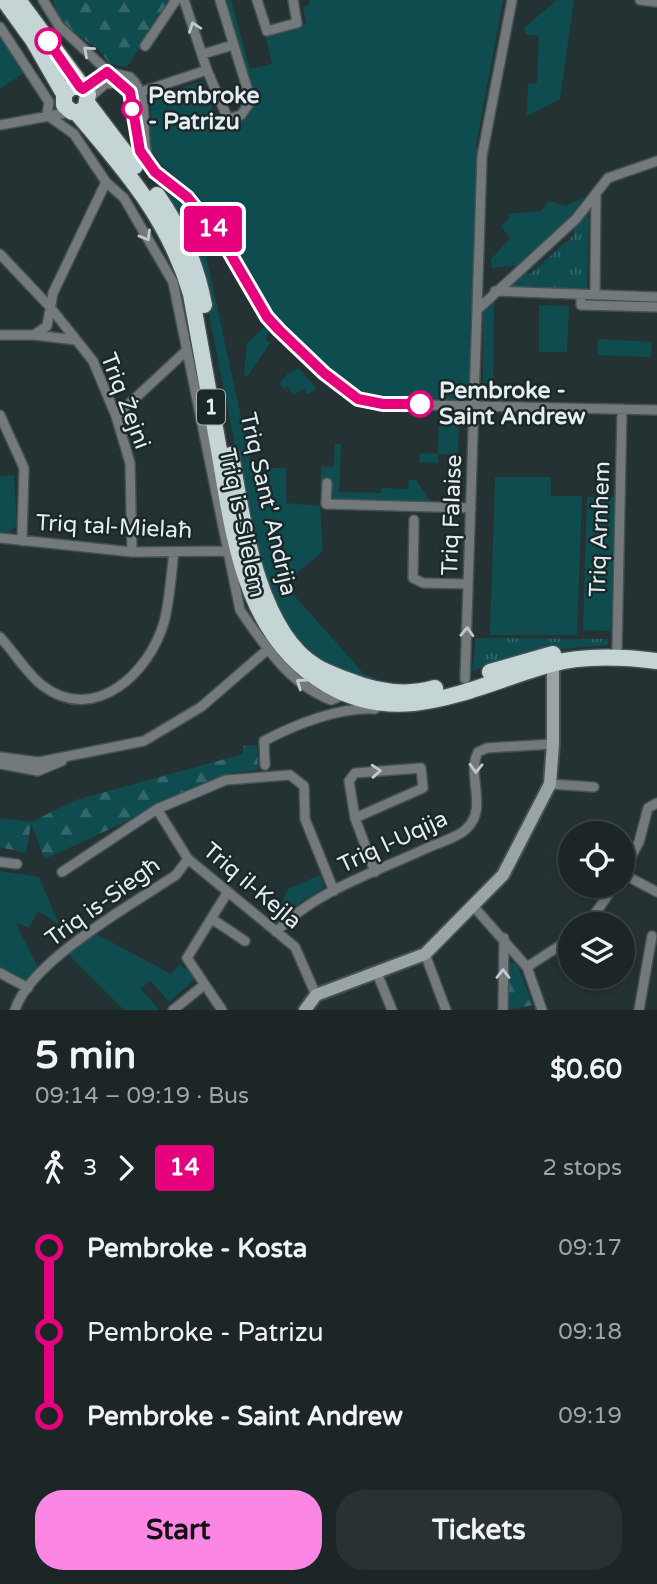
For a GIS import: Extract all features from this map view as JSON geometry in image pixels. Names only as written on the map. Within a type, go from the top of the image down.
[{"type":"highway","name":"Triq Sant' Andrija","points":[[4,0],[135,180],[181,260],[191,294],[240,561],[256,608],[276,643],[337,697],[365,702],[412,703],[553,663],[592,660],[657,661]]},
{"type":"highway","name":"Triq Sant' Andrija","points":[[18,0],[77,99],[178,226],[192,258],[253,558],[267,606],[286,637],[316,667],[373,690],[394,694],[426,691],[552,654],[617,649],[657,652]]},
{"type":"main road","points":[[305,1010],[316,995],[425,954],[503,875],[550,784],[553,663]]},
{"type":"street","points":[[43,0],[59,26],[98,59],[131,96],[136,145],[155,172],[187,197],[224,243],[273,324],[339,386],[358,399],[383,404],[657,410]]},
{"type":"street","points":[[145,46],[176,0]]},
{"type":"street","points":[[184,0],[207,70],[228,119],[241,115],[251,101],[220,0]]},
{"type":"street","points":[[257,0],[267,31],[297,23],[293,0]]},
{"type":"street","name":"Triq Falaise","points":[[465,679],[482,156],[512,0]]},
{"type":"street","points":[[640,0],[657,2]]},
{"type":"street","points":[[0,27],[49,102],[47,115]]},
{"type":"street","points":[[203,54],[233,45]]},
{"type":"street","points":[[131,96],[207,70]]},
{"type":"street","points":[[47,115],[77,99],[107,72]]},
{"type":"street","points":[[107,72],[130,77],[141,92],[144,141],[155,172]]},
{"type":"street","points":[[0,125],[47,115],[105,84],[120,83]]},
{"type":"street","name":"Triq is-Slielem","points":[[47,115],[75,134],[106,182],[124,198],[173,282],[240,610],[267,650],[297,681],[337,697]]},
{"type":"street","points":[[477,310],[576,219],[608,178],[657,161]]},
{"type":"street","points":[[34,335],[47,326],[53,293],[106,182]]},
{"type":"street","points":[[595,295],[596,193]]},
{"type":"street","name":"Triq Żejni","points":[[0,254],[50,307],[93,361],[116,416],[130,463],[132,552]]},
{"type":"street","points":[[495,292],[657,297]]},
{"type":"street","points":[[581,295],[581,305],[657,307]]},
{"type":"street","points":[[0,335],[34,335],[76,340]]},
{"type":"street","points":[[116,416],[186,351]]},
{"type":"street","name":"Triq Arnhem","points":[[617,649],[622,409]]},
{"type":"street","points":[[0,415],[24,468],[22,541]]},
{"type":"street","points":[[327,483],[326,503],[471,508]]},
{"type":"street","points":[[414,520],[413,578],[423,583],[468,584]]},
{"type":"street","name":"Triq tal-Mielaħ","points":[[0,538],[132,552],[226,551]]},
{"type":"street","points":[[0,637],[45,687],[67,697],[89,700],[115,692],[138,672],[164,623],[174,552]]},
{"type":"street","points":[[0,757],[39,762],[144,741],[201,707],[267,650]]},
{"type":"street","points":[[337,697],[339,714]]},
{"type":"street","points":[[265,765],[264,741],[291,726],[366,708],[391,709],[412,703]]},
{"type":"street","name":"Triq l-Uqija","points":[[276,932],[295,912],[467,829],[478,807],[473,762],[478,752],[487,748],[553,744]]},
{"type":"street","points":[[0,764],[38,771],[73,756]]},
{"type":"street","points":[[355,818],[423,788],[421,768],[355,773],[349,781],[355,818],[375,872]]},
{"type":"street","points":[[62,872],[157,809],[226,780],[289,775],[304,786],[305,819],[334,891]]},
{"type":"street","points":[[550,784],[594,787]]},
{"type":"street","points":[[635,850],[648,808],[657,803]]},
{"type":"street","name":"Triq il-Kejla","points":[[157,809],[188,859],[295,947],[316,995]]},
{"type":"street","name":"Triq is-Siegħ","points":[[15,1010],[28,988],[62,951],[176,875],[188,859]]},
{"type":"street","points":[[0,862],[17,864]]},
{"type":"street","points":[[635,880],[657,892]]},
{"type":"street","points":[[222,1010],[187,958],[228,893]]},
{"type":"street","points":[[474,907],[504,937],[527,967],[542,1010]]},
{"type":"street","points":[[212,919],[245,941]]},
{"type":"street","points":[[639,1010],[652,936]]},
{"type":"street","points":[[503,1010],[504,937]]},
{"type":"street","points":[[527,967],[558,947]]},
{"type":"street","points":[[425,954],[446,1010]]},
{"type":"street","points":[[0,973],[28,988]]},
{"type":"street","points":[[377,973],[393,1010]]},
{"type":"street","points":[[173,1010],[204,985]]},
{"type":"green space","points":[[53,0],[170,0],[127,67],[110,64],[99,50],[59,21]]},
{"type":"green space","points":[[225,0],[231,0],[250,69],[272,64],[265,34],[306,24],[303,7],[310,5],[309,0],[503,0],[476,146],[482,156],[470,324],[469,396],[466,400],[377,396],[356,389],[285,329],[198,196],[160,164],[148,144],[152,98],[202,81],[216,119],[231,125],[246,119],[257,102],[248,72],[244,72]]},
{"type":"green space","points":[[557,0],[574,0],[560,99],[527,116],[528,84],[537,83],[539,36],[526,34],[524,28]]},
{"type":"green space","points":[[0,34],[25,72],[0,89]]},
{"type":"green space","points":[[142,163],[197,214],[252,468],[286,468],[286,503],[320,506],[323,551],[284,584],[364,674],[396,687],[341,675],[314,655],[289,628],[271,601],[259,565],[201,274],[171,203]]},
{"type":"green space","points":[[584,197],[569,220],[520,265],[492,268],[491,259],[510,238],[501,226],[510,218],[508,214],[541,211],[549,201],[566,206]]},
{"type":"green space","points":[[589,210],[587,289],[506,288],[524,270],[529,275],[575,234],[572,227]]},
{"type":"green space","points":[[494,300],[493,383],[489,387],[489,398],[483,398],[483,310]]},
{"type":"green space","points":[[539,305],[569,306],[567,352],[539,352]]},
{"type":"green space","points":[[266,326],[269,332],[265,339],[270,343],[247,377],[244,372],[247,343]]},
{"type":"green space","points":[[598,339],[652,342],[651,357],[597,355]]},
{"type":"green space","points":[[299,368],[317,389],[307,394],[304,389],[293,395],[288,386],[283,389],[280,383],[287,374]]},
{"type":"green space","points":[[439,415],[459,415],[458,454],[438,454]]},
{"type":"green space","points":[[335,444],[341,444],[339,492],[381,493],[382,488],[408,489],[409,480],[416,480],[432,504],[321,502],[321,466],[334,467]]},
{"type":"green space","points":[[420,453],[438,454],[438,463],[419,462]]},
{"type":"green space","points":[[14,475],[17,525],[8,533],[0,532],[0,476]]},
{"type":"green space","points":[[495,477],[551,477],[551,496],[582,496],[577,635],[490,635]]},
{"type":"green space","points":[[587,497],[615,497],[611,631],[583,630]]},
{"type":"green space","points":[[476,638],[609,639],[608,645],[540,651],[472,671]]},
{"type":"green space","points":[[257,745],[258,770],[231,773],[45,859],[31,824],[26,853],[0,847],[0,818],[31,822],[76,800],[243,754],[243,746]]},
{"type":"green space","points":[[0,871],[39,877],[59,924],[38,911],[29,928],[15,922],[39,969],[26,981],[0,967]]},
{"type":"green space","points":[[320,875],[324,888],[293,907],[276,924],[273,921],[288,889]]},
{"type":"green space","points":[[96,934],[171,974],[179,965],[191,972],[194,980],[169,1002],[150,980],[141,989],[159,1010],[124,1010],[68,954]]},
{"type":"green space","points":[[516,962],[533,1005],[509,1010],[507,964]]},
{"type":"bus line","name":"14","points":[[48,41],[83,89],[107,72],[127,88],[131,97],[136,145],[140,151],[155,172],[187,197],[199,211],[224,243],[267,317],[309,360],[358,399],[383,404],[420,404]]},
{"type":"place","name":"Pembroke - Patrizu","points":[[132,109]]},
{"type":"place","name":"Pembroke - Saint Andrew","points":[[420,404]]}]
